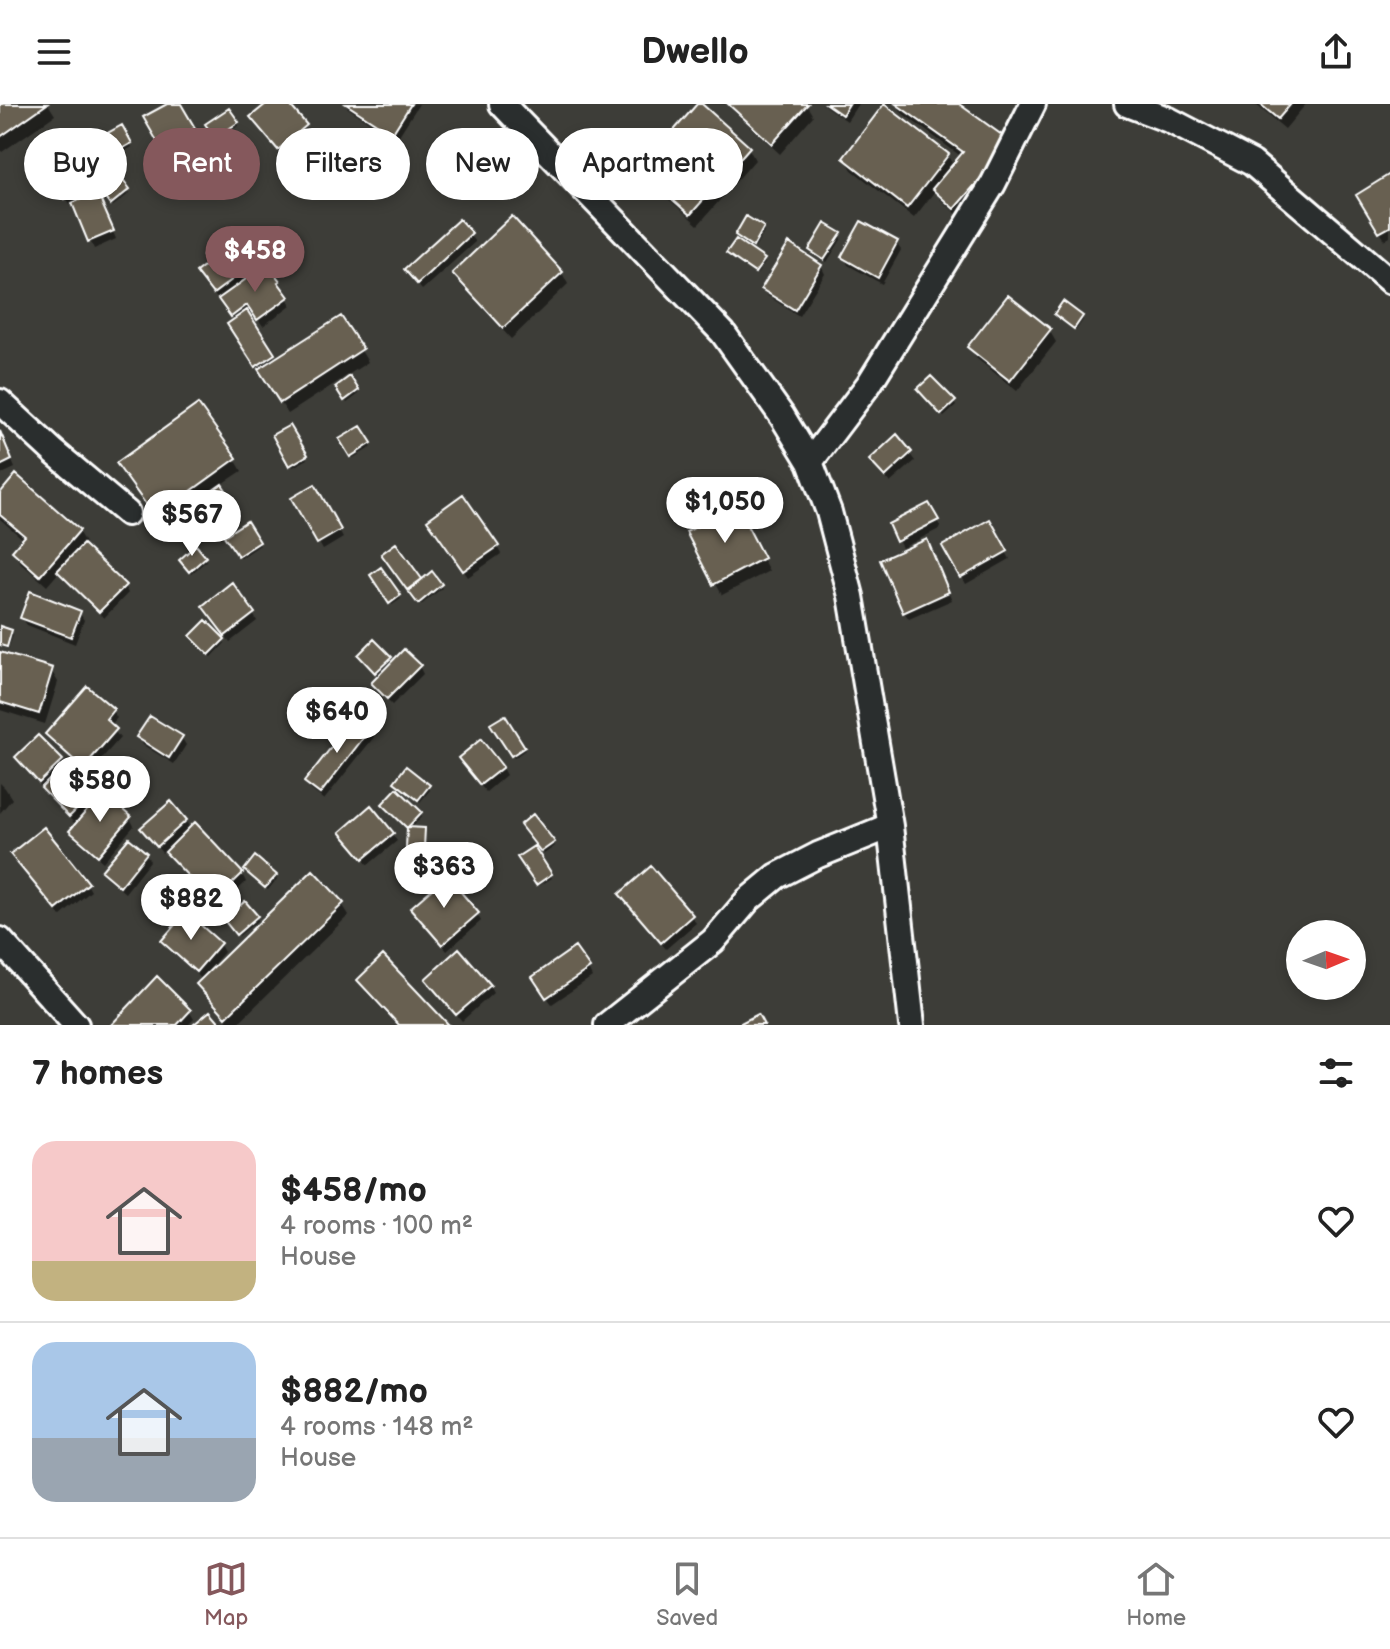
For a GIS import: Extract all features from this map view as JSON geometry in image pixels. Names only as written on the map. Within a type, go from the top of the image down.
[{"type":"street","points":[[502,104],[723,333],[782,416],[810,462],[829,512],[851,596],[890,826],[912,1025]]},
{"type":"street","points":[[810,462],[869,384],[993,184],[1033,104]]},
{"type":"street","points":[[1127,104],[1169,120],[1252,163],[1390,281]]},
{"type":"street","points":[[0,402],[127,513]]},
{"type":"street","points":[[607,1025],[713,941],[748,900],[777,876],[818,855],[890,826]]},
{"type":"street","points":[[0,940],[76,1025]]},
{"type":"building","points":[[0,104],[47,104],[0,137]]},
{"type":"building","points":[[167,104],[181,104],[195,128],[149,128],[143,117]]},
{"type":"building","points":[[266,104],[289,104],[307,125],[304,128],[276,128],[276,148],[250,117]]},
{"type":"building","points":[[346,104],[411,104],[396,128],[383,128]]},
{"type":"building","points":[[697,104],[702,104],[729,128],[676,128]]},
{"type":"building","points":[[728,104],[808,104],[772,144]]},
{"type":"building","points":[[826,104],[849,104],[842,115]]},
{"type":"building","points":[[884,104],[949,154],[907,208],[843,158]]},
{"type":"building","points":[[896,104],[959,104],[1006,138],[991,159],[995,162],[954,209],[932,189],[963,152]]},
{"type":"building","points":[[1260,104],[1291,104],[1278,119]]},
{"type":"building","points":[[229,108],[239,122],[230,128],[208,128],[205,124]]},
{"type":"building","points":[[743,141],[750,147],[743,155]]},
{"type":"building","points":[[1390,174],[1390,227],[1379,233],[1356,195]]},
{"type":"building","points":[[100,200],[114,231],[88,242],[72,203]]},
{"type":"building","points":[[673,200],[703,200],[690,215]]},
{"type":"building","points":[[512,216],[563,272],[503,328],[452,273]]},
{"type":"building","points":[[746,216],[764,227],[753,247],[735,235]]},
{"type":"building","points":[[459,219],[472,233],[417,284],[404,269]]},
{"type":"building","points":[[861,221],[898,241],[878,278],[841,257]]},
{"type":"building","points":[[825,223],[842,233],[824,260],[809,250]]},
{"type":"building","points":[[241,239],[258,260],[213,294],[196,272],[209,262],[203,255],[220,241],[227,250]]},
{"type":"building","points":[[736,239],[765,259],[755,273],[726,253]]},
{"type":"building","points":[[789,243],[822,265],[795,310],[761,289]]},
{"type":"building","points":[[267,264],[289,297],[257,320],[247,305],[231,317],[218,299]]},
{"type":"building","points":[[1008,295],[1051,329],[1010,381],[967,347]]},
{"type":"building","points":[[1063,301],[1083,316],[1074,329],[1054,314]]},
{"type":"building","points":[[247,310],[275,354],[255,367],[227,324]]},
{"type":"building","points":[[341,316],[363,349],[280,403],[258,369]]},
{"type":"building","points":[[350,376],[359,390],[344,401],[335,387]]},
{"type":"building","points":[[931,376],[956,401],[941,415],[917,389]]},
{"type":"building","points":[[198,404],[237,458],[155,517],[116,463]]},
{"type":"building","points":[[290,425],[308,455],[289,466],[272,435]]},
{"type":"building","points":[[361,426],[372,443],[350,457],[339,439]]},
{"type":"building","points":[[0,431],[12,460],[0,466]]},
{"type":"building","points":[[897,434],[912,452],[885,477],[869,460]]},
{"type":"building","points":[[16,474],[80,530],[40,576],[12,551],[25,536],[0,515],[0,493]]},
{"type":"building","points":[[222,484],[236,506],[195,533],[181,512]]},
{"type":"building","points":[[315,484],[341,530],[317,544],[291,498]]},
{"type":"building","points":[[463,494],[499,546],[463,571],[427,520]]},
{"type":"building","points":[[929,503],[939,520],[896,542],[888,524]]},
{"type":"building","points":[[737,506],[764,558],[713,585],[686,532]]},
{"type":"building","points":[[990,519],[1008,551],[960,578],[942,546]]},
{"type":"building","points":[[247,521],[260,542],[238,556],[224,536]]},
{"type":"building","points":[[927,539],[949,592],[903,613],[880,560]]},
{"type":"building","points":[[396,543],[422,579],[407,590],[381,554]]},
{"type":"building","points":[[83,544],[126,585],[99,612],[57,571]]},
{"type":"building","points":[[196,545],[206,557],[189,572],[179,560]]},
{"type":"building","points":[[381,567],[401,595],[389,604],[370,575]]},
{"type":"building","points":[[432,571],[442,584],[418,604],[408,591]]},
{"type":"building","points":[[232,582],[255,613],[225,636],[202,606]]},
{"type":"building","points":[[30,591],[81,611],[71,637],[20,618]]},
{"type":"building","points":[[206,620],[225,639],[209,655],[190,636]]},
{"type":"building","points":[[0,626],[12,630],[7,647],[0,645]]},
{"type":"building","points":[[374,639],[392,657],[375,673],[358,655]]},
{"type":"building","points":[[404,649],[421,665],[387,699],[371,683]]},
{"type":"building","points":[[0,652],[53,668],[39,714],[0,702]]},
{"type":"building","points":[[87,686],[114,709],[106,719],[117,729],[83,768],[45,734]]},
{"type":"building","points":[[505,715],[525,747],[511,756],[490,724]]},
{"type":"building","points":[[150,716],[183,736],[169,758],[136,737]]},
{"type":"building","points":[[355,717],[371,728],[320,794],[304,782]]},
{"type":"building","points":[[38,735],[63,760],[39,783],[15,757]]},
{"type":"building","points":[[481,739],[503,767],[480,785],[458,758]]},
{"type":"building","points":[[66,763],[95,792],[69,817],[41,788]]},
{"type":"building","points":[[406,766],[430,785],[418,800],[394,782]]},
{"type":"building","points":[[397,788],[422,812],[407,828],[382,804]]},
{"type":"building","points":[[103,792],[131,817],[98,856],[69,831]]},
{"type":"building","points":[[171,801],[187,820],[157,847],[140,828]]},
{"type":"building","points":[[371,805],[394,833],[363,859],[340,832]]},
{"type":"building","points":[[533,814],[555,842],[541,852],[520,825]]},
{"type":"building","points":[[195,822],[243,873],[213,902],[165,852]]},
{"type":"building","points":[[44,827],[89,883],[56,910],[10,854]]},
{"type":"building","points":[[407,827],[425,828],[424,849],[406,848]]},
{"type":"building","points":[[129,838],[147,853],[120,887],[101,871]]},
{"type":"building","points":[[534,846],[552,874],[536,885],[517,857]]},
{"type":"building","points":[[255,856],[277,875],[265,888],[244,870]]},
{"type":"building","points":[[651,866],[693,915],[661,943],[619,894]]},
{"type":"building","points":[[313,870],[344,903],[226,1017],[196,984]]},
{"type":"building","points":[[447,876],[479,913],[442,945],[410,908]]},
{"type":"building","points":[[245,901],[258,916],[236,935],[224,920]]},
{"type":"building","points":[[186,912],[221,943],[196,972],[161,941]]},
{"type":"building","points":[[575,947],[590,968],[546,998],[532,977]]},
{"type":"building","points":[[459,948],[491,985],[456,1015],[425,979]]},
{"type":"building","points":[[383,955],[449,1025],[399,1025],[357,980]]},
{"type":"building","points":[[157,976],[191,1010],[177,1025],[111,1025]]},
{"type":"building","points":[[210,1011],[222,1025],[193,1025]]},
{"type":"building","points":[[758,1014],[764,1025],[737,1025]]}]
